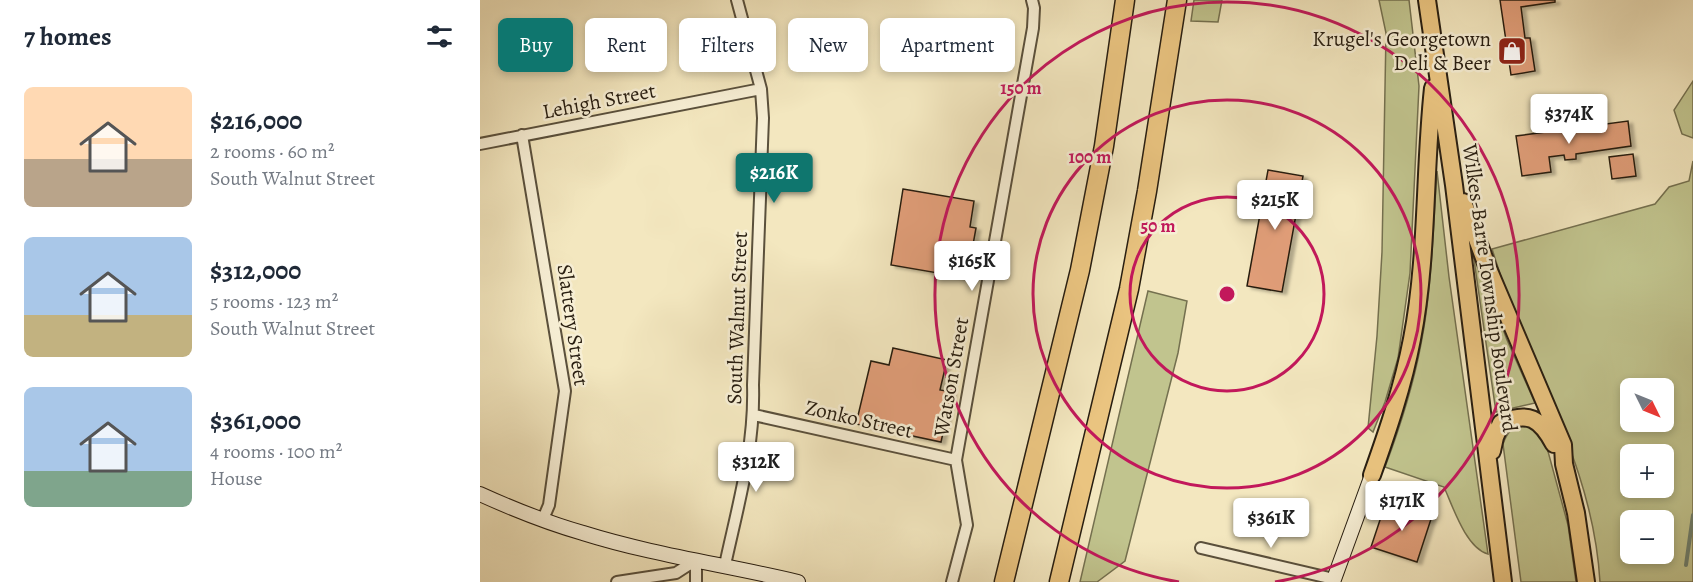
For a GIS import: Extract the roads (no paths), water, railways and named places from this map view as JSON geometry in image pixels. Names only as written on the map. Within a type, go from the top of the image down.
[{"type":"highway","points":[[1004,582],[1080,270],[1104,146],[1125,0]]},
{"type":"highway","points":[[1059,582],[1129,288],[1147,191],[1177,0]]},
{"type":"main road","name":"Wilkes-Barre Township Boulevard","points":[[1427,0],[1454,186],[1503,582]]},
{"type":"main road","points":[[1333,580],[1392,420],[1412,338],[1418,298],[1435,63]]},
{"type":"main road","points":[[1454,186],[1464,203],[1489,271],[1563,445],[1564,464],[1576,513],[1587,582]]},
{"type":"main road","points":[[1490,463],[1495,437],[1501,423],[1515,417],[1529,416],[1546,430],[1564,464]]},
{"type":"main road","points":[[480,494],[582,533],[622,544],[798,582]]},
{"type":"street","name":"South Walnut Street","points":[[725,565],[748,464],[754,415],[753,385],[763,118],[761,89],[737,0]]},
{"type":"street","name":"Watson Street","points":[[952,582],[967,525],[956,460],[1033,28],[1032,0]]},
{"type":"street","name":"Lehigh Street","points":[[480,144],[761,89]]},
{"type":"street","name":"Slattery Street","points":[[522,135],[565,391],[549,505],[543,519]]},
{"type":"street","name":"Zonko Street","points":[[754,415],[956,460]]},
{"type":"street","points":[[1201,548],[1333,580]]},
{"type":"street","points":[[617,582],[676,573],[696,560]]},
{"type":"street","points":[[696,560],[696,582]]},
{"type":"waterway","points":[[1686,565],[1693,515]]},
{"type":"place","name":"Krugel's Georgetown Deli & Beer","points":[[1512,51]]}]
